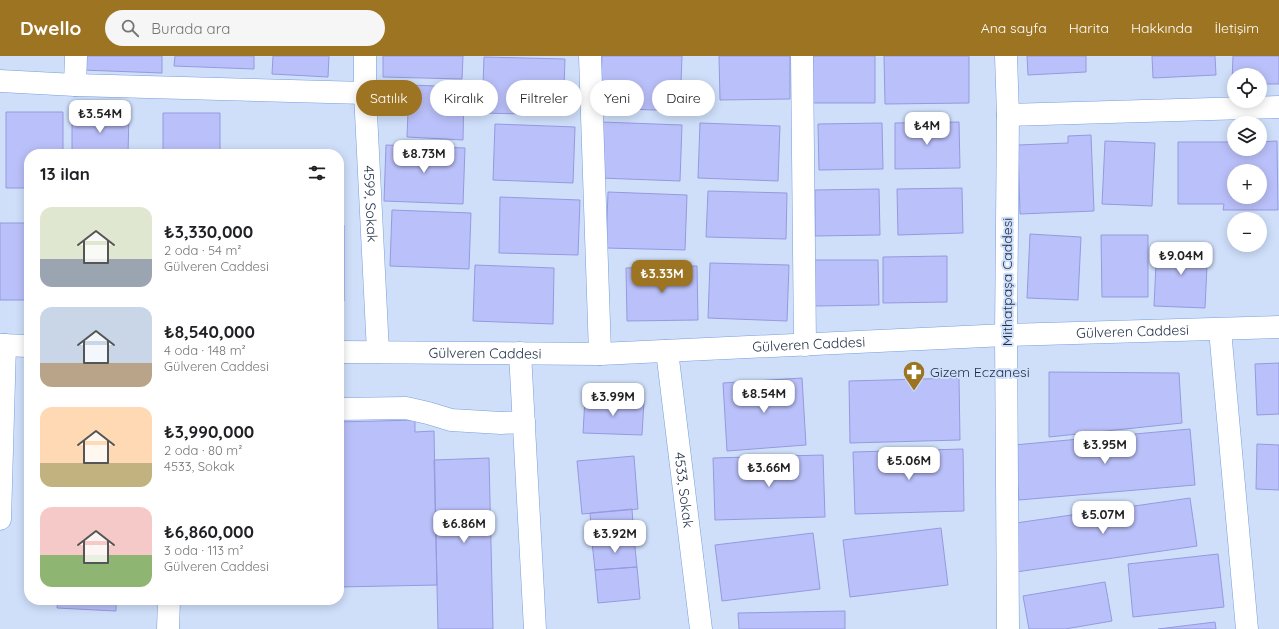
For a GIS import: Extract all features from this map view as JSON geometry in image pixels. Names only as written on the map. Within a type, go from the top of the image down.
[{"type":"street","points":[[75,85],[76,56]]},
{"type":"street","name":"4599, Sokak","points":[[364,80],[365,56]]},
{"type":"street","points":[[590,56],[600,354]]},
{"type":"street","points":[[802,56],[805,345]]},
{"type":"street","name":"Mithatpaşa Caddesi","points":[[1006,56],[1008,115],[1006,335],[1008,629]]},
{"type":"street","points":[[0,80],[75,85],[356,93]]},
{"type":"street","points":[[1008,115],[1279,107]]},
{"type":"street","name":"4599, Sokak","points":[[365,116],[378,352]]},
{"type":"street","name":"Gülveren Caddesi","points":[[344,352],[600,354],[1006,335],[1220,330],[1279,327]]},
{"type":"street","points":[[1220,330],[1247,629]]},
{"type":"street","points":[[0,519],[3,345],[24,346]]},
{"type":"street","name":"4533, Sokak","points":[[667,351],[701,629]]},
{"type":"street","points":[[520,354],[535,629]]},
{"type":"street","points":[[344,408],[406,408],[451,420],[501,423],[524,422]]},
{"type":"street","points":[[168,629],[169,605]]},
{"type":"building","points":[[82,56],[162,56],[162,73],[82,70]]},
{"type":"building","points":[[175,56],[254,56],[254,69],[174,66]]},
{"type":"building","points":[[273,56],[329,56],[328,77],[272,74]]},
{"type":"building","points":[[383,56],[463,56],[462,79],[383,77]]},
{"type":"building","points":[[602,56],[682,56],[681,80],[652,80],[652,110],[644,110],[644,80],[601,80]]},
{"type":"building","points":[[719,56],[790,56],[790,99],[720,100]]},
{"type":"building","points":[[811,56],[875,56],[875,103],[811,103]]},
{"type":"building","points":[[884,56],[969,56],[969,103],[885,104]]},
{"type":"building","points":[[1027,56],[1086,56],[1086,72],[1028,75]]},
{"type":"building","points":[[1152,56],[1215,56],[1216,75],[1153,78]]},
{"type":"building","points":[[1233,56],[1279,56],[1279,84],[1267,84],[1267,68],[1233,68]]},
{"type":"building","points":[[484,57],[565,59],[564,80],[506,80],[506,114],[498,113],[498,80],[483,80]]},
{"type":"building","points":[[422,85],[430,86],[430,116],[463,116],[463,140],[407,137],[408,116],[422,116]]},
{"type":"building","points":[[6,112],[63,112],[63,149],[24,149],[24,188],[6,188]]},
{"type":"building","points":[[163,113],[220,113],[220,149],[163,149]]},
{"type":"building","points":[[72,114],[129,114],[128,149],[72,149]]},
{"type":"building","points":[[602,122],[682,125],[680,181],[600,178]]},
{"type":"building","points":[[959,122],[960,168],[895,169],[895,123]]},
{"type":"building","points":[[700,123],[780,126],[778,181],[698,178]]},
{"type":"building","points":[[882,123],[883,169],[819,170],[818,124]]},
{"type":"building","points":[[495,124],[575,127],[573,183],[493,180]]},
{"type":"building","points":[[1091,135],[1094,211],[1020,214],[1018,145],[1068,143],[1068,136]]},
{"type":"building","points":[[1105,141],[1155,143],[1152,206],[1102,204]]},
{"type":"building","points":[[1277,141],[1278,210],[1223,210],[1224,204],[1178,204],[1178,142],[1227,142],[1227,156],[1267,156],[1267,142]]},
{"type":"building","points":[[386,145],[465,148],[463,204],[384,201]]},
{"type":"building","points":[[962,188],[963,233],[898,235],[897,189]]},
{"type":"building","points":[[879,189],[880,235],[815,236],[815,190]]},
{"type":"building","points":[[708,191],[787,193],[786,239],[706,237]]},
{"type":"building","points":[[608,192],[687,195],[685,250],[606,248]]},
{"type":"building","points":[[500,197],[580,200],[578,255],[499,253]]},
{"type":"building","points":[[392,210],[471,213],[469,269],[390,266]]},
{"type":"building","points":[[0,223],[24,223],[24,300],[0,300]]},
{"type":"building","points":[[1030,234],[1081,237],[1078,300],[1027,298]]},
{"type":"building","points":[[1101,235],[1148,235],[1148,297],[1102,297]]},
{"type":"building","points":[[1157,243],[1208,245],[1205,308],[1154,306]]},
{"type":"building","points":[[947,256],[947,302],[883,303],[883,257]]},
{"type":"building","points":[[814,260],[878,260],[879,305],[815,306]]},
{"type":"building","points":[[710,263],[789,265],[787,321],[708,318]]},
{"type":"building","points":[[475,265],[554,268],[553,324],[473,321]]},
{"type":"building","points":[[697,266],[698,320],[627,321],[626,268]]},
{"type":"building","points":[[1279,363],[1279,414],[1257,415],[1255,364]]},
{"type":"building","points":[[1049,372],[1179,373],[1182,423],[1049,437]]},
{"type":"building","points":[[802,378],[806,445],[727,451],[723,383]]},
{"type":"building","points":[[959,378],[960,440],[850,443],[849,381]]},
{"type":"building","points":[[585,398],[644,401],[642,435],[583,433]]},
{"type":"building","points":[[415,420],[415,432],[434,431],[437,585],[344,587],[344,422]]},
{"type":"building","points":[[1190,429],[1195,485],[1019,500],[1014,445]]},
{"type":"building","points":[[1257,444],[1279,445],[1279,490],[1256,489]]},
{"type":"building","points":[[963,449],[964,511],[855,514],[853,452]]},
{"type":"building","points":[[823,455],[825,517],[715,520],[713,458]]},
{"type":"building","points":[[634,456],[638,509],[582,514],[577,461]]},
{"type":"building","points":[[489,458],[493,629],[438,629],[434,460]]},
{"type":"building","points":[[1190,498],[1197,546],[1016,572],[1009,524]]},
{"type":"building","points":[[632,509],[634,538],[592,542],[590,513]]},
{"type":"building","points":[[941,528],[948,585],[850,597],[843,540]]},
{"type":"building","points":[[813,533],[820,589],[722,601],[715,545]]},
{"type":"building","points":[[634,538],[637,567],[595,570],[592,542]]},
{"type":"building","points":[[1218,554],[1224,607],[1133,617],[1128,564]]},
{"type":"building","points":[[637,567],[640,599],[598,603],[595,570]]},
{"type":"building","points":[[1105,582],[1112,621],[1065,629],[1029,629],[1023,596]]},
{"type":"building","points":[[57,605],[116,605],[116,611],[57,608]]},
{"type":"building","points":[[845,611],[845,629],[739,629],[738,613]]},
{"type":"building","points":[[1215,622],[1216,629],[1158,629]]},
{"type":"place","name":"Gizem Eczanesi","points":[[914,392]]}]
